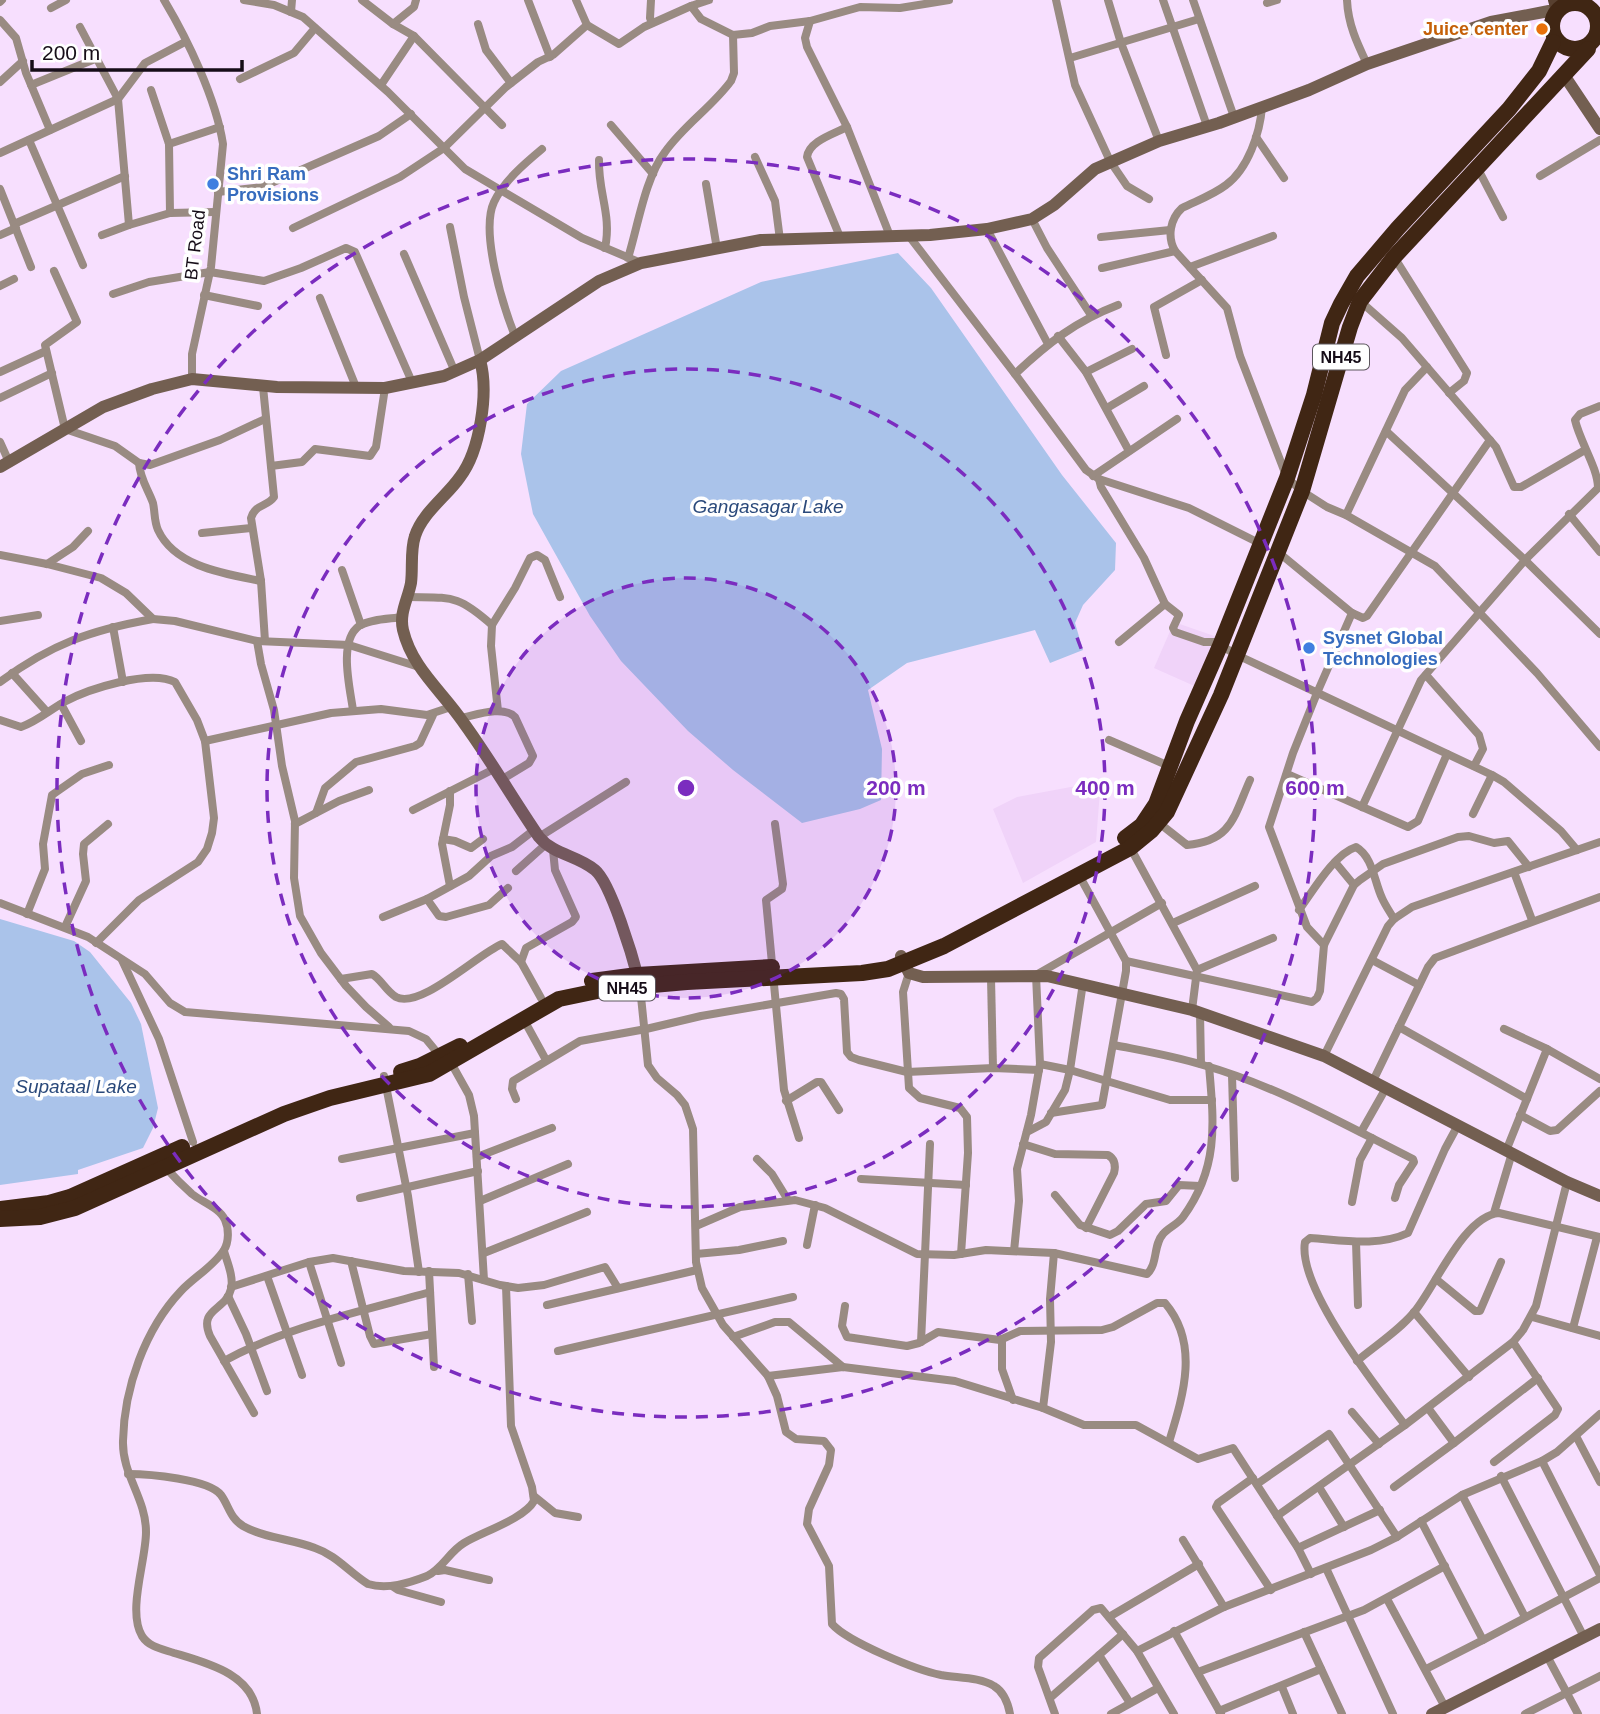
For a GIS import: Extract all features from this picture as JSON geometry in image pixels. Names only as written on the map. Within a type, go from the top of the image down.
[{"type":"highway","points":[[1570,4],[1596,15],[1599,34],[1585,49],[1572,53],[1562,49],[1547,27],[1570,4]]},
{"type":"highway","points":[[1205,730],[1214,689],[1285,514],[1303,462],[1345,317],[1356,291],[1368,275],[1557,78],[1555,41]]},
{"type":"highway","name":"NH45","points":[[905,964],[942,939],[1127,843],[1148,817],[1156,804],[1169,765],[1287,478],[1314,395],[1332,323],[1357,276],[1509,109],[1539,71],[1555,41]]},
{"type":"highway","name":"NH45","points":[[0,1209],[49,1203],[70,1197],[185,1150],[330,1098],[385,1081],[419,1078],[541,998],[589,981],[639,981],[774,972],[871,972],[905,964],[1079,875],[1159,823],[1167,812],[1222,695],[1302,491],[1360,301],[1394,257],[1478,169],[1585,49]]},
{"type":"highway","points":[[1187,721],[1206,695],[1214,689]]},
{"type":"highway","name":"NH45","points":[[446,1058],[569,996],[639,981]]},
{"type":"highway","name":"NH45","points":[[0,1219],[40,1217],[75,1208],[166,1167],[185,1150]]},
{"type":"street","points":[[51,8],[66,0]]},
{"type":"street","name":"BT Road","points":[[164,0],[210,96],[223,144],[210,272],[192,354],[192,379]]},
{"type":"street","points":[[244,0],[274,5],[303,17],[381,85],[465,169],[582,238],[635,260]]},
{"type":"street","points":[[291,12],[292,0]]},
{"type":"street","points":[[362,0],[414,36],[502,125]]},
{"type":"street","points":[[393,24],[414,7],[416,0]]},
{"type":"street","points":[[528,0],[550,57]]},
{"type":"street","points":[[576,0],[587,25],[619,44],[652,23],[709,0]]},
{"type":"street","points":[[651,0],[652,23]]},
{"type":"street","points":[[691,6],[701,19],[733,35],[752,33],[770,26],[810,21],[860,7],[900,8],[919,2],[949,0]]},
{"type":"street","points":[[1056,0],[1075,85],[1110,161],[1127,186],[1149,199]]},
{"type":"street","points":[[1108,0],[1121,43],[1159,141]]},
{"type":"street","points":[[1163,0],[1207,126]]},
{"type":"street","points":[[1193,0],[1234,117]]},
{"type":"street","points":[[1267,3],[1277,0]]},
{"type":"street","points":[[1347,0],[1348,15],[1355,38],[1367,64]]},
{"type":"street","points":[[0,442],[5,464],[103,407],[152,389],[192,379],[264,387],[385,388],[455,372],[480,360],[635,260],[761,240],[909,236],[987,229],[1032,219],[1054,205],[1087,174],[1110,161],[1159,141],[1262,107],[1367,64],[1491,22],[1570,4]]},
{"type":"street","points":[[1070,58],[1199,19]]},
{"type":"street","points":[[0,20],[16,38],[31,85],[50,130]]},
{"type":"street","points":[[810,21],[805,38],[807,47],[847,127],[890,236]]},
{"type":"street","points":[[478,24],[486,50],[511,83]]},
{"type":"street","points":[[293,228],[400,177],[444,148],[511,83],[538,62],[550,57],[587,25]]},
{"type":"street","points":[[80,27],[118,99],[129,225]]},
{"type":"street","points":[[240,79],[294,53],[315,28]]},
{"type":"street","points":[[635,260],[653,174],[664,152],[686,125],[731,81],[734,73],[733,35]]},
{"type":"street","points":[[381,85],[414,36]]},
{"type":"street","points":[[0,153],[118,99],[145,63],[185,42]]},
{"type":"street","points":[[31,85],[95,59]]},
{"type":"street","points":[[0,82],[23,61]]},
{"type":"street","points":[[1557,78],[1600,129]]},
{"type":"street","points":[[152,90],[169,144],[170,213]]},
{"type":"street","points":[[1262,107],[1256,138],[1233,178],[1226,185],[1182,208],[1173,218],[1170,230],[1175,251],[1230,314],[1240,356],[1287,478],[1327,507],[1346,515],[1444,574],[1537,673],[1600,747]]},
{"type":"street","points":[[218,192],[262,187],[379,136],[411,114]]},
{"type":"street","points":[[611,125],[653,174]]},
{"type":"street","points":[[169,144],[220,127]]},
{"type":"street","points":[[840,237],[807,152],[811,146],[847,127]]},
{"type":"street","points":[[1256,138],[1284,178]]},
{"type":"street","points":[[29,140],[83,265]]},
{"type":"street","points":[[1540,176],[1600,140]]},
{"type":"street","points":[[515,336],[497,281],[490,226],[492,206],[523,165],[542,149]]},
{"type":"street","points":[[755,157],[775,201],[780,240]]},
{"type":"street","points":[[599,160],[600,184],[609,225],[605,248]]},
{"type":"street","points":[[1478,169],[1503,217]]},
{"type":"street","points":[[0,235],[57,205],[125,176]]},
{"type":"street","points":[[706,184],[717,248]]},
{"type":"street","points":[[0,189],[31,267]]},
{"type":"street","points":[[102,235],[170,213],[215,212]]},
{"type":"street","points":[[1032,219],[1047,248],[1091,315]]},
{"type":"street","points":[[450,227],[485,387],[480,424],[470,459],[461,476],[421,523],[415,535],[411,583],[402,617],[405,638],[419,667],[461,718],[543,840],[576,917],[572,922],[526,948],[521,962]]},
{"type":"street","points":[[987,229],[1048,344]]},
{"type":"street","points":[[1101,237],[1170,230]]},
{"type":"street","points":[[909,236],[1086,470],[1096,477],[1189,508],[1261,544]]},
{"type":"street","points":[[1190,267],[1273,236]]},
{"type":"street","points":[[113,294],[149,282],[210,272],[264,281],[346,248],[351,249],[355,252],[412,382]]},
{"type":"street","points":[[1102,268],[1175,251]]},
{"type":"street","points":[[404,254],[455,372]]},
{"type":"street","points":[[1394,257],[1467,373],[1464,381],[1449,393]]},
{"type":"street","points":[[54,271],[77,322],[69,330],[47,342],[46,351],[65,429]]},
{"type":"street","points":[[0,286],[14,279]]},
{"type":"street","points":[[1166,355],[1154,307],[1202,280]]},
{"type":"street","points":[[204,295],[258,306]]},
{"type":"street","points":[[320,298],[356,387]]},
{"type":"street","points":[[1360,301],[1396,332],[1490,440],[1516,488],[1585,450]]},
{"type":"street","points":[[1015,374],[1058,336],[1091,315],[1118,305]]},
{"type":"street","points":[[1058,336],[1086,372],[1129,451]]},
{"type":"street","points":[[1086,372],[1132,349]]},
{"type":"street","points":[[0,372],[46,351]]},
{"type":"street","points":[[1346,515],[1405,390],[1427,367]]},
{"type":"street","points":[[0,398],[52,373]]},
{"type":"street","points":[[1107,408],[1144,386]]},
{"type":"street","points":[[264,387],[274,498],[255,509],[251,528],[261,582],[261,641],[282,766],[295,824],[294,878],[300,916],[312,939],[341,979],[366,1007],[389,1027]]},
{"type":"street","points":[[271,466],[302,462],[315,449],[370,456],[376,447],[385,388]]},
{"type":"street","points":[[1362,807],[1415,689],[1525,560],[1598,488],[1576,420],[1580,414],[1600,406]]},
{"type":"street","points":[[65,429],[115,446],[139,463],[158,463],[220,440],[265,419]]},
{"type":"street","points":[[1096,477],[1177,419]]},
{"type":"street","points":[[1386,431],[1600,634]]},
{"type":"street","points":[[1278,552],[1352,613],[1359,618],[1367,616],[1490,440]]},
{"type":"street","points":[[139,463],[140,476],[153,503],[156,526],[166,543],[188,559],[208,568],[261,582]]},
{"type":"street","points":[[1096,477],[1144,558],[1165,604],[1179,615],[1173,628],[1175,632],[1204,642],[1215,642],[1237,655],[1492,775],[1504,782],[1561,831],[1577,850]]},
{"type":"street","points":[[1569,514],[1600,552]]},
{"type":"street","points":[[202,533],[251,528]]},
{"type":"street","points":[[47,564],[73,547],[88,531]]},
{"type":"street","points":[[0,555],[85,573],[116,585],[153,619]]},
{"type":"street","points":[[498,711],[491,646],[492,625],[527,562],[534,555],[545,560],[560,597]]},
{"type":"street","points":[[342,570],[362,625]]},
{"type":"street","points":[[407,597],[457,599],[466,603],[492,625]]},
{"type":"street","points":[[1119,642],[1165,604]]},
{"type":"street","points":[[1324,945],[1307,927],[1299,910],[1269,827],[1317,693],[1352,613]]},
{"type":"street","points":[[0,621],[38,615]]},
{"type":"street","points":[[353,710],[347,666],[348,645],[356,629],[362,625],[402,617]]},
{"type":"street","points":[[0,682],[35,657],[62,643],[113,627],[153,619],[175,621],[261,641],[348,645],[419,667]]},
{"type":"street","points":[[113,627],[123,682]]},
{"type":"street","points":[[12,673],[47,712]]},
{"type":"street","points":[[1426,675],[1479,735],[1483,749],[1474,766]]},
{"type":"street","points":[[0,720],[21,727],[76,696],[123,682],[159,677],[176,682],[197,720],[205,741],[214,818],[207,849],[193,866],[139,900],[96,943]]},
{"type":"street","points":[[61,704],[81,740]]},
{"type":"street","points":[[205,741],[353,710],[381,709],[433,715],[451,707]]},
{"type":"street","points":[[413,810],[450,791],[529,763],[533,756],[513,714],[498,711],[461,718]]},
{"type":"street","points":[[316,813],[325,788],[355,762],[420,743],[433,715]]},
{"type":"street","points":[[1109,740],[1169,765]]},
{"type":"street","points":[[1287,774],[1404,826],[1413,825],[1418,821],[1447,754]]},
{"type":"street","points":[[27,914],[45,869],[43,844],[52,795],[82,774],[109,765]]},
{"type":"street","points":[[1473,814],[1492,775]]},
{"type":"street","points":[[1159,823],[1188,845],[1216,838],[1228,827],[1250,780]]},
{"type":"street","points":[[516,871],[543,840],[626,782]]},
{"type":"street","points":[[295,824],[339,801],[369,790]]},
{"type":"street","points":[[450,791],[443,839],[450,886]]},
{"type":"street","points":[[65,927],[86,881],[82,854],[84,844],[108,824]]},
{"type":"street","points":[[775,824],[783,884],[782,889],[766,900],[786,1101],[799,1138]]},
{"type":"street","points":[[1126,961],[1198,973],[1312,1002],[1320,991],[1324,945],[1354,885],[1373,870],[1396,858],[1464,835],[1486,842],[1508,841],[1529,867]]},
{"type":"street","points":[[443,839],[471,848],[483,839]]},
{"type":"street","points":[[383,917],[427,900],[469,876],[492,856],[512,847],[543,840],[598,872],[615,907],[639,981],[646,1029],[646,1056],[652,1072],[685,1105],[693,1129],[696,1254],[702,1288],[733,1337],[768,1376],[778,1396],[783,1424],[790,1437],[824,1441],[831,1450],[830,1465],[809,1509],[807,1524],[829,1566],[832,1624],[855,1639],[914,1667],[993,1685],[1006,1699],[1010,1714]]},
{"type":"street","points":[[1324,1056],[1394,919],[1412,907],[1600,842]]},
{"type":"street","points":[[696,1226],[732,1209],[788,1200],[815,1205],[912,1252],[925,1255],[986,1250],[1054,1253],[1147,1274],[1152,1269],[1160,1238],[1183,1217],[1208,1170],[1213,1145],[1212,1100],[1196,1012],[1198,973],[1127,843]]},
{"type":"street","points":[[1299,910],[1343,853],[1356,847],[1361,850],[1373,870],[1381,896],[1394,919]]},
{"type":"street","points":[[1335,862],[1354,885]]},
{"type":"street","points":[[1514,872],[1532,920]]},
{"type":"street","points":[[1051,1113],[1100,1107],[1103,1102],[1123,993],[1126,961],[1079,875]]},
{"type":"street","points":[[1173,923],[1255,886]]},
{"type":"street","points":[[427,900],[439,916],[446,917],[489,905],[508,888]]},
{"type":"street","points":[[1373,1081],[1428,967],[1436,958],[1532,920],[1600,897]]},
{"type":"street","points":[[0,903],[65,927],[96,943],[145,974],[170,1003],[185,1012],[389,1027],[422,1035],[446,1058],[469,1096],[477,1157],[484,1280]]},
{"type":"street","points":[[1036,975],[1161,903]]},
{"type":"street","points":[[1198,973],[1273,938]]},
{"type":"street","points":[[341,979],[372,974],[396,997],[408,999],[443,982],[499,945],[505,945],[521,962],[541,998]]},
{"type":"street","points":[[122,960],[147,1011],[166,1059],[185,1150]]},
{"type":"street","points":[[1371,960],[1419,985]]},
{"type":"street","points":[[905,964],[923,977],[991,978],[1036,975],[1083,983],[1196,1012],[1324,1056],[1567,1182],[1598,1191]]},
{"type":"street","points":[[905,964],[903,992],[909,1088],[915,1096],[960,1108],[966,1114],[968,1153],[961,1254]]},
{"type":"street","points":[[1014,1251],[1019,1201],[1017,1169],[1039,1067],[1036,975]]},
{"type":"street","points":[[991,978],[993,1068]]},
{"type":"street","points":[[1027,1132],[1043,1125],[1065,1090],[1083,983]]},
{"type":"street","points":[[516,1099],[512,1089],[513,1081],[580,1041],[701,1016],[841,994],[844,999],[849,1055],[859,1060],[907,1072],[1039,1067],[1070,1070],[1170,1100],[1212,1100]]},
{"type":"street","points":[[523,1018],[546,1060]]},
{"type":"street","points":[[1399,1027],[1527,1099]]},
{"type":"street","points":[[1504,1029],[1547,1049],[1600,1079]]},
{"type":"street","points":[[1114,1045],[1205,1065],[1232,1075],[1327,1115],[1414,1160],[1399,1185],[1395,1198]]},
{"type":"street","points":[[1494,1213],[1509,1152],[1547,1049]]},
{"type":"street","points":[[1232,1075],[1235,1178]]},
{"type":"street","points":[[385,1081],[406,1186],[419,1272]]},
{"type":"street","points":[[786,1101],[821,1082],[839,1110]]},
{"type":"street","points":[[1362,1132],[1386,1088]]},
{"type":"street","points":[[1521,1115],[1549,1131],[1557,1130],[1600,1091]]},
{"type":"street","points":[[1405,1425],[1357,1361],[1307,1273],[1303,1249],[1310,1238],[1376,1241],[1408,1233],[1458,1125]]},
{"type":"street","points":[[477,1157],[552,1129]]},
{"type":"street","points":[[342,1160],[475,1133]]},
{"type":"street","points":[[1352,1202],[1360,1160],[1372,1138]]},
{"type":"street","points":[[921,1342],[930,1144]]},
{"type":"street","points":[[1023,1144],[1055,1154],[1112,1157],[1114,1173],[1086,1228]]},
{"type":"street","points":[[757,1159],[772,1174],[788,1200]]},
{"type":"street","points":[[480,1201],[568,1164]]},
{"type":"street","points":[[166,1167],[190,1192],[223,1216],[228,1236],[224,1251],[230,1292],[267,1391]]},
{"type":"street","points":[[360,1198],[478,1171]]},
{"type":"street","points":[[861,1179],[966,1185]]},
{"type":"street","points":[[1277,1516],[1405,1425],[1513,1342],[1532,1317],[1567,1182]]},
{"type":"street","points":[[1055,1195],[1075,1221],[1105,1235],[1114,1234],[1141,1207],[1150,1202],[1166,1200],[1179,1185],[1200,1186]]},
{"type":"street","points":[[807,1245],[815,1205]]},
{"type":"street","points":[[484,1253],[587,1212]]},
{"type":"street","points":[[1357,1361],[1414,1312],[1468,1233],[1494,1213],[1598,1237],[1573,1328]]},
{"type":"street","points":[[696,1254],[739,1250],[783,1241]]},
{"type":"street","points":[[1356,1242],[1359,1304]]},
{"type":"street","points":[[224,1251],[168,1306],[142,1355],[135,1374],[124,1426],[124,1457],[128,1474],[141,1501],[146,1525],[136,1614],[140,1632],[149,1644],[214,1666],[232,1675],[248,1688],[256,1704],[257,1714]]},
{"type":"street","points":[[1043,1408],[1051,1330],[1050,1299],[1054,1253]]},
{"type":"street","points":[[254,1413],[206,1321],[230,1292],[267,1276],[309,1262],[332,1258],[392,1270],[468,1275],[506,1286],[544,1285],[604,1267],[618,1288]]},
{"type":"street","points":[[351,1261],[374,1344],[432,1334]]},
{"type":"street","points":[[309,1262],[341,1363]]},
{"type":"street","points":[[1436,1279],[1475,1311],[1480,1311],[1501,1262]]},
{"type":"street","points":[[547,1305],[697,1270]]},
{"type":"street","points":[[429,1271],[434,1367]]},
{"type":"street","points":[[468,1275],[472,1321]]},
{"type":"street","points":[[267,1276],[302,1375]]},
{"type":"street","points":[[435,1572],[459,1545],[532,1506],[534,1496],[511,1426],[506,1286]]},
{"type":"street","points":[[224,1360],[287,1331],[430,1292]]},
{"type":"street","points":[[558,1351],[793,1297]]},
{"type":"street","points":[[845,1306],[842,1326],[847,1337],[907,1346],[943,1332],[1002,1339],[1016,1332],[1107,1329],[1157,1303],[1165,1303],[1181,1334],[1186,1362],[1183,1396],[1169,1442]]},
{"type":"street","points":[[1414,1312],[1469,1377]]},
{"type":"street","points":[[1532,1317],[1600,1336]]},
{"type":"street","points":[[733,1337],[775,1322],[789,1322],[843,1367]]},
{"type":"street","points":[[1002,1339],[1002,1368],[1013,1400]]},
{"type":"street","points":[[1494,1462],[1557,1412],[1558,1406],[1513,1342]]},
{"type":"street","points":[[768,1376],[843,1367],[955,1381],[1043,1408],[1084,1425],[1136,1425],[1198,1459],[1233,1448],[1298,1548],[1311,1574]]},
{"type":"street","points":[[1394,1486],[1538,1378]]},
{"type":"street","points":[[1428,1408],[1454,1443]]},
{"type":"street","points":[[1352,1412],[1379,1444]]},
{"type":"street","points":[[1137,1651],[1224,1607],[1371,1550],[1462,1495],[1501,1476],[1542,1461],[1600,1414]]},
{"type":"street","points":[[1270,1590],[1216,1507],[1218,1503],[1329,1434],[1397,1536]]},
{"type":"street","points":[[1576,1436],[1600,1482]]},
{"type":"street","points":[[1426,1670],[1600,1576],[1542,1461]]},
{"type":"street","points":[[128,1474],[172,1477],[212,1489],[221,1495],[230,1514],[241,1525],[324,1552],[376,1587],[394,1586],[445,1570],[489,1580]]},
{"type":"street","points":[[1501,1476],[1584,1637]]},
{"type":"street","points":[[1319,1487],[1344,1527]]},
{"type":"street","points":[[1462,1495],[1525,1617]]},
{"type":"street","points":[[534,1496],[555,1513],[578,1517]]},
{"type":"street","points":[[1298,1548],[1380,1510]]},
{"type":"street","points":[[1421,1521],[1483,1640]]},
{"type":"street","points":[[1183,1540],[1224,1607]]},
{"type":"street","points":[[1110,1617],[1199,1564]]},
{"type":"street","points":[[1198,1672],[1387,1598],[1445,1566]]},
{"type":"street","points":[[1326,1568],[1393,1714]]},
{"type":"street","points":[[394,1586],[398,1590],[440,1602]]},
{"type":"street","points":[[1387,1598],[1445,1707]]},
{"type":"street","points":[[1055,1714],[1038,1667],[1040,1658],[1093,1610],[1101,1608],[1137,1651],[1174,1714]]},
{"type":"street","points":[[1432,1714],[1600,1629]]},
{"type":"street","points":[[1174,1631],[1220,1713],[1321,1669]]},
{"type":"street","points":[[1304,1632],[1342,1714]]},
{"type":"street","points":[[1050,1698],[1123,1634]]},
{"type":"street","points":[[1099,1655],[1130,1703]]},
{"type":"street","points":[[1547,1656],[1578,1714]]},
{"type":"street","points":[[1525,1714],[1537,1712],[1600,1676]]},
{"type":"street","points":[[1282,1687],[1293,1714]]},
{"type":"street","points":[[1111,1714],[1158,1688]]},
{"type":"shaded area","points":[[1174,622],[1220,638],[1199,688],[1154,668]]},
{"type":"shaded area","points":[[1076,786],[1077,793],[1100,791],[1096,842],[1023,883],[993,809],[1017,797]]},
{"type":"water","name":"Gangasagar Lake","points":[[898,253],[931,288],[1062,475],[1116,543],[1115,570],[1083,605],[1075,623],[1083,650],[1050,663],[1035,630],[907,663],[868,690],[882,749],[881,800],[860,809],[802,823],[688,731],[621,661],[590,616],[533,514],[521,454],[527,404],[561,371],[761,282]]},
{"type":"water","name":"Supataal Lake","points":[[0,919],[74,941],[90,952],[131,1003],[141,1024],[158,1108],[153,1128],[143,1148],[78,1170],[78,1174],[0,1185]]},
{"type":"place","name":"Juice center","points":[[1542,29]]},
{"type":"place","name":"Shri Ram Provisions","points":[[213,184]]},
{"type":"place","name":"Sysnet Global Technologies","points":[[1309,648]]}]
